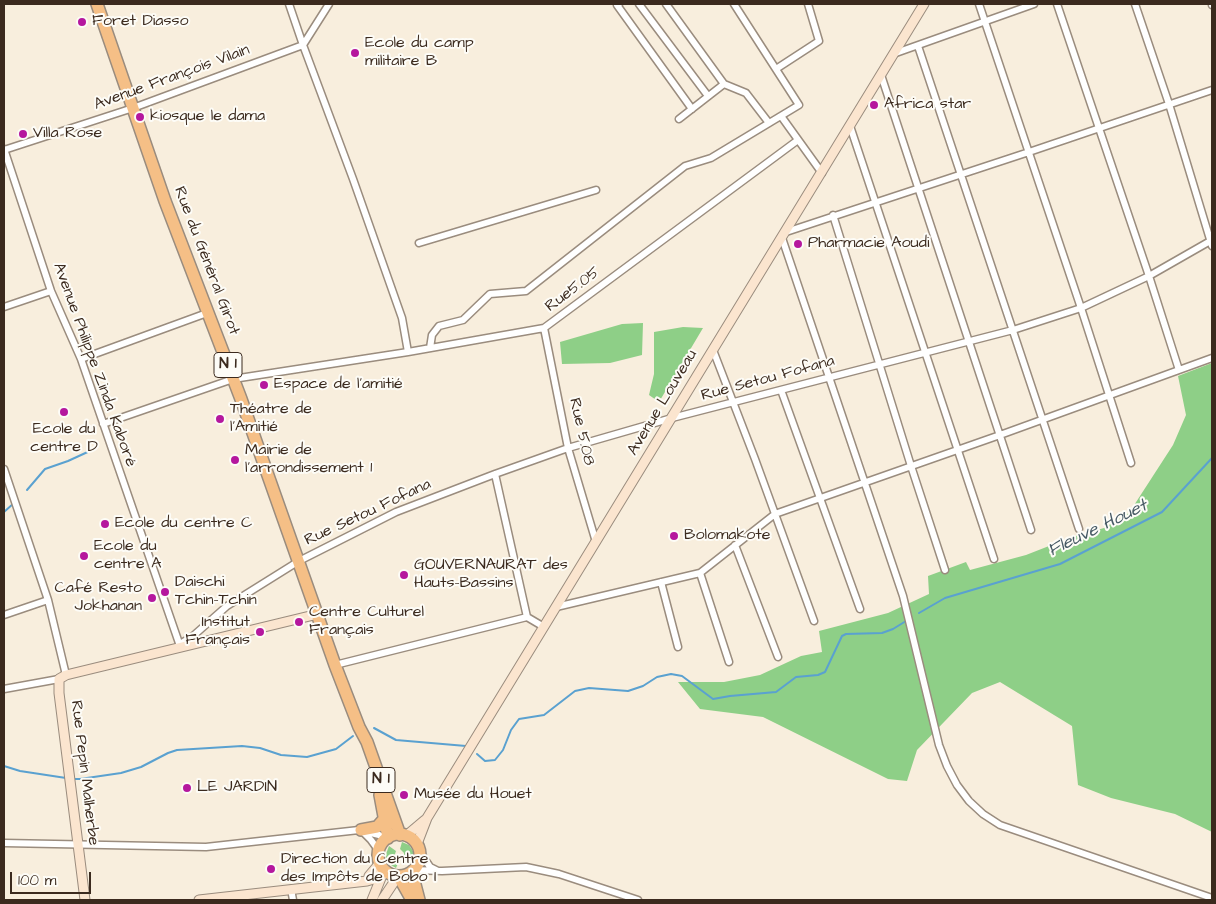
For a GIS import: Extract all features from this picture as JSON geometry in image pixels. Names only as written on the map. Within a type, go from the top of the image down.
[{"type":"highway","name":"Rue du Général Girot","points":[[97,4],[165,201],[233,379],[359,727]]},
{"type":"highway","name":"N 1","points":[[359,727],[363,745],[381,797],[388,838]]},
{"type":"highway","name":"N 1","points":[[359,727],[367,742],[403,835]]},
{"type":"highway","points":[[360,830],[377,827],[384,820]]},
{"type":"highway","points":[[399,878],[413,871],[420,860],[418,848],[403,835],[388,838],[382,844],[381,866],[399,878],[412,900]]},
{"type":"highway","points":[[413,871],[419,900]]},
{"type":"main road","name":"Avenue Louveau","points":[[403,835],[419,827],[427,818],[924,4]]},
{"type":"main road","points":[[62,677],[180,646],[318,614]]},
{"type":"main road","name":"Rue Pepin Malherbe","points":[[62,677],[59,693],[85,900]]},
{"type":"main road","name":"Avenue Louveau","points":[[418,848],[427,818]]},
{"type":"main road","points":[[362,881],[381,866]]},
{"type":"main road","points":[[199,900],[367,881],[381,866]]},
{"type":"main road","points":[[372,900],[381,866]]},
{"type":"main road","points":[[382,900],[399,878]]},
{"type":"street","points":[[289,4],[402,318],[408,352]]},
{"type":"street","points":[[303,45],[329,4]]},
{"type":"street","points":[[619,4],[617,6],[692,109]]},
{"type":"street","points":[[639,4],[708,96]]},
{"type":"street","points":[[666,4],[724,84],[746,93],[769,123]]},
{"type":"street","points":[[430,348],[432,335],[439,326],[463,320],[490,294],[526,291],[685,166],[710,158],[799,105],[734,4]]},
{"type":"street","points":[[776,69],[820,41],[808,4]]},
{"type":"street","points":[[979,4],[1082,308],[1131,463]]},
{"type":"street","points":[[893,54],[1034,4]]},
{"type":"street","points":[[1056,4],[1150,276],[1179,370]]},
{"type":"street","points":[[1135,4],[1169,104],[1212,242]]},
{"type":"street","name":"Avenue François Vilain","points":[[4,150],[133,108],[303,45]]},
{"type":"street","points":[[918,46],[1079,529]]},
{"type":"street","points":[[881,74],[1031,530]]},
{"type":"street","points":[[680,119],[724,84]]},
{"type":"street","points":[[1212,90],[1029,152],[833,215],[784,235],[829,377],[903,596],[939,745],[946,766],[969,801],[983,814],[1000,825],[1212,898]]},
{"type":"street","points":[[781,116],[822,173]]},
{"type":"street","points":[[850,126],[994,559]]},
{"type":"street","name":"Rue5.05","points":[[103,424],[233,379],[408,352],[544,328],[798,140]]},
{"type":"street","name":"Avenue Philippe Zinda Kaboré","points":[[4,150],[51,291],[81,359],[180,646]]},
{"type":"street","points":[[419,243],[596,190]]},
{"type":"street","points":[[833,215],[911,466],[946,570]]},
{"type":"street","name":"Rue Setou Fofana","points":[[180,646],[227,606],[299,560],[396,512],[568,448],[672,418],[1013,330],[1082,308],[1150,276],[1212,242]]},
{"type":"street","points":[[4,307],[51,291]]},
{"type":"street","points":[[81,359],[207,312]]},
{"type":"street","name":"Rue 5.08","points":[[544,328],[568,448],[596,542]]},
{"type":"street","points":[[713,350],[814,621]]},
{"type":"street","points":[[556,607],[700,573],[775,514],[1212,358]]},
{"type":"street","points":[[781,390],[860,609]]},
{"type":"street","points":[[4,469],[48,600],[62,677],[4,689]]},
{"type":"street","points":[[494,474],[526,617]]},
{"type":"street","points":[[735,545],[778,657]]},
{"type":"street","points":[[700,573],[729,662]]},
{"type":"street","points":[[661,582],[678,647]]},
{"type":"street","points":[[4,616],[48,600]]},
{"type":"street","points":[[335,665],[526,617],[544,627]]},
{"type":"street","points":[[360,830],[371,840],[381,866]]},
{"type":"street","points":[[4,843],[206,847],[360,830],[388,838]]},
{"type":"street","points":[[418,848],[430,867],[442,871]]},
{"type":"street","points":[[413,871],[526,867],[559,874],[638,900]]},
{"type":"street","points":[[291,889],[293,900]]},
{"type":"green space","points":[[643,323],[642,355],[610,363],[562,364],[560,342],[622,324]]},
{"type":"green space","points":[[683,327],[703,328],[659,402],[649,395],[654,374],[654,332]]},
{"type":"green space","points":[[1212,363],[1212,832],[1175,814],[1111,798],[1078,785],[1072,726],[1000,682],[972,693],[917,750],[907,781],[888,779],[763,717],[700,709],[678,682],[724,682],[760,675],[801,656],[822,652],[819,631],[888,613],[929,594],[928,576],[966,562],[970,570],[1026,555],[1072,537],[1104,528],[1129,513],[1173,445],[1186,415],[1178,376]]},
{"type":"green space","points":[[402,842],[409,845],[413,851],[413,858],[410,864],[404,859],[404,853],[400,849]]},
{"type":"green space","points":[[389,846],[396,851],[394,857],[399,861],[396,868],[389,864],[386,858]]},
{"type":"waterway","points":[[27,490],[45,469],[92,450]]},
{"type":"waterway","name":"Fleuve Houet","points":[[919,613],[945,598],[1060,564],[1162,512],[1212,458]]},
{"type":"waterway","points":[[4,512],[14,503]]},
{"type":"waterway","name":"Fleuve Houet","points":[[477,754],[485,761],[495,760],[503,750],[511,730],[519,719],[544,715],[575,691],[589,688],[628,691],[643,686],[657,677],[671,674],[682,676],[713,699],[776,692],[796,677],[818,675],[825,672],[842,636],[846,634],[882,633],[906,621]]},
{"type":"waterway","name":"Fleuve Houet","points":[[374,728],[396,740],[466,746]]},
{"type":"waterway","name":"Fleuve Houet","points":[[73,779],[121,773],[141,767],[177,750],[242,746],[260,748],[281,755],[307,757],[336,749],[353,736]]},
{"type":"waterway","name":"Fleuve Houet","points":[[4,766],[20,771],[66,778]]},
{"type":"place","name":"Foret Diasso","points":[[82,22]]},
{"type":"place","name":"Ecole du camp militaire B","points":[[355,53]]},
{"type":"place","name":"Africa star","points":[[874,105]]},
{"type":"place","name":"kiosque le dama","points":[[140,117]]},
{"type":"place","name":"Villa Rose","points":[[23,134]]},
{"type":"place","name":"Pharmacie Aoudi","points":[[798,244]]},
{"type":"place","name":"Espace de l'amitié","points":[[264,385]]},
{"type":"place","name":"Ecole du centre D","points":[[64,412]]},
{"type":"place","name":"Théatre de l'Amitié","points":[[220,419]]},
{"type":"place","name":"Mairie de l'arrondissement 1","points":[[235,460]]},
{"type":"place","name":"Ecole du centre C","points":[[105,524]]},
{"type":"place","name":"Bolomakote","points":[[674,536]]},
{"type":"place","name":"Ecole du centre A","points":[[84,556]]},
{"type":"place","name":"GOUVERNAURAT des Hauts-Bassins","points":[[404,575]]},
{"type":"place","name":"Daischi Tchin-Tchin","points":[[165,592]]},
{"type":"place","name":"Café Resto Jokhanan","points":[[152,598]]},
{"type":"place","name":"Centre Culturel Français","points":[[299,622]]},
{"type":"place","name":"Institut Français","points":[[260,632]]},
{"type":"place","name":"LE JARDIN","points":[[187,788]]},
{"type":"place","name":"Musée du Houet","points":[[404,795]]},
{"type":"place","name":"Direction du Centre des Impôts de Bobo I","points":[[271,869]]}]
